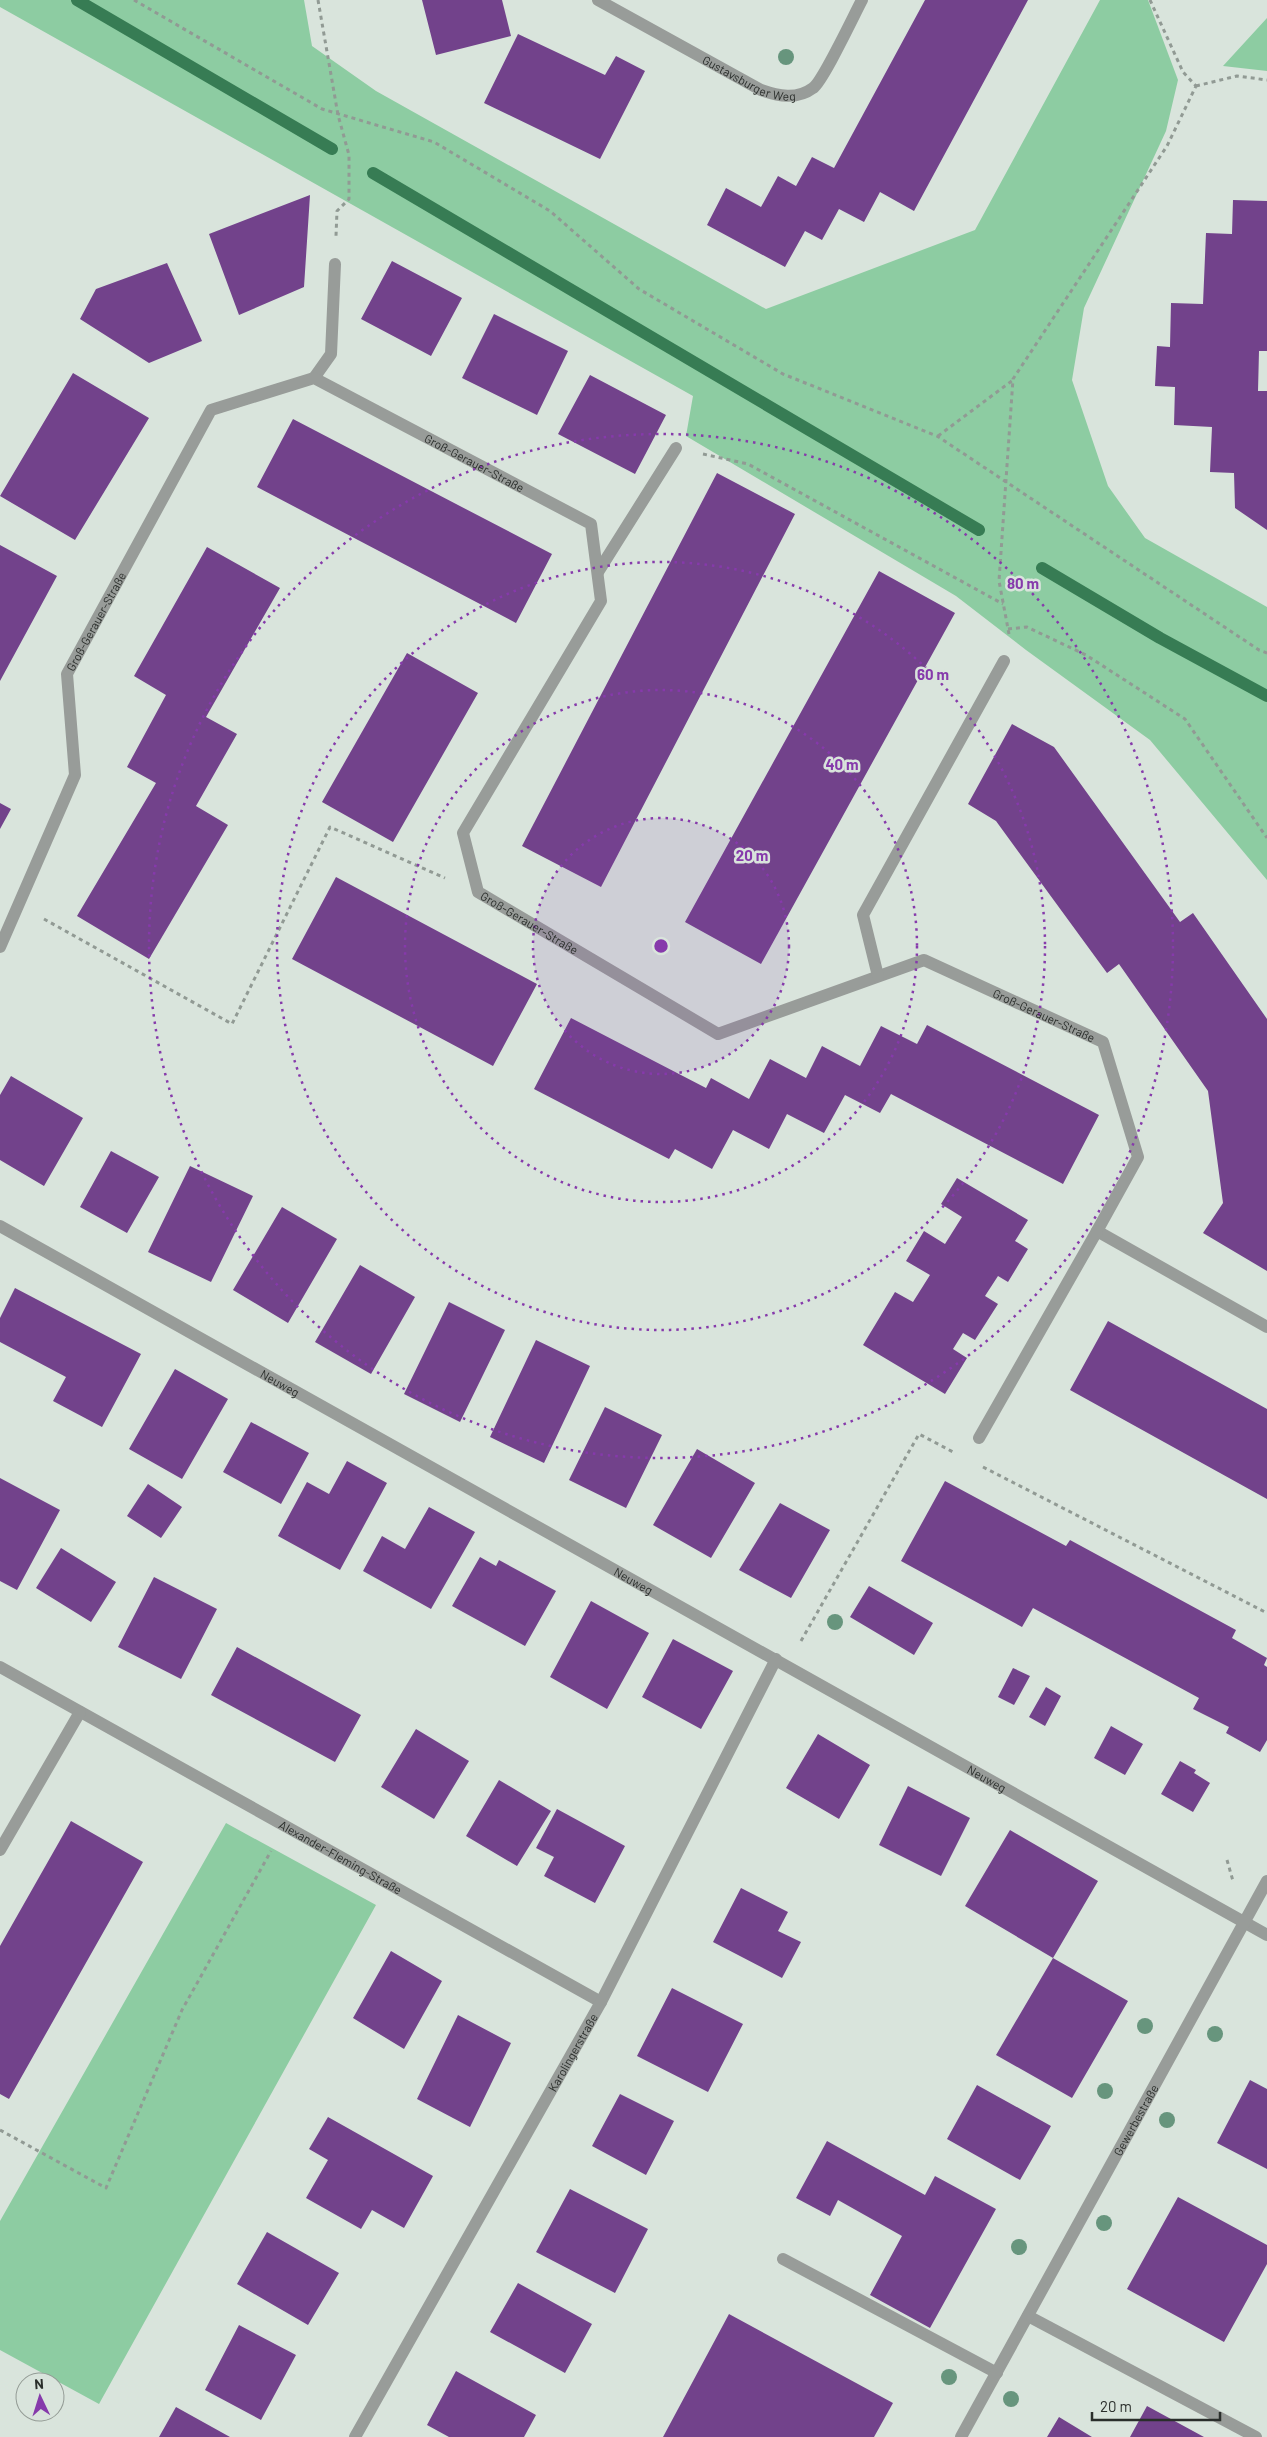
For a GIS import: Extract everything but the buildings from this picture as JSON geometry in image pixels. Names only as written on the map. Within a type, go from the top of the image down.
[{"type":"street","name":"Gustavsburger Weg","points":[[598,0],[761,90],[780,96],[797,96],[814,88],[862,0]]},
{"type":"street","points":[[314,378],[331,354],[335,264]]},
{"type":"street","name":"Groß-Gerauer-Straße","points":[[0,947],[6,921],[20,906],[75,775],[67,674],[211,410],[314,378],[591,524],[601,600],[463,833],[478,892],[718,1034],[924,960],[1103,1042],[1138,1157],[978,1438]]},
{"type":"street","points":[[598,572],[676,448]]},
{"type":"street","points":[[878,976],[863,914],[1004,661]]},
{"type":"street","name":"Neuweg","points":[[0,1226],[1267,1935]]},
{"type":"street","points":[[1097,1231],[1267,1327]]},
{"type":"street","name":"Karolingerstraße","points":[[355,2437],[601,2002],[776,1659]]},
{"type":"street","name":"Alexander-Fleming-Straße","points":[[0,1667],[601,2002]]},
{"type":"street","points":[[0,1850],[80,1712]]},
{"type":"street","name":"Gewerbestraße","points":[[961,2437],[1267,1881]]},
{"type":"street","points":[[783,2259],[997,2373]]},
{"type":"street","points":[[1028,2316],[1256,2437]]},
{"type":"path","points":[[134,0],[322,109],[434,142],[550,211],[639,289],[783,374],[938,436],[1267,654]]},
{"type":"path","points":[[318,0],[338,115],[349,155],[349,199],[337,211],[335,264]]},
{"type":"path","points":[[1150,0],[1183,72],[1196,86]]},
{"type":"path","points":[[1196,86],[1237,76],[1267,80]]},
{"type":"path","points":[[938,436],[1013,379],[1167,146],[1196,86]]},
{"type":"path","points":[[1004,661],[1004,647],[1010,637],[999,581],[1013,379]]},
{"type":"path","points":[[676,448],[748,464],[1004,604]]},
{"type":"path","points":[[1008,629],[1027,627],[1086,655],[1186,719],[1267,838]]},
{"type":"path","points":[[20,906],[232,1024],[330,827],[478,892]]},
{"type":"path","points":[[801,1640],[919,1434],[958,1454]]},
{"type":"path","points":[[975,1463],[1267,1613]]},
{"type":"path","points":[[0,2130],[106,2188],[182,2010],[285,1826]]},
{"type":"green space","points":[[0,0],[304,0],[312,46],[376,91],[766,309],[975,230],[1100,0],[1148,0],[1178,80],[1166,131],[1084,308],[1072,380],[1108,486],[1145,538],[1267,607],[1267,880],[1150,740],[1026,650],[956,596],[686,436],[693,396],[0,7]]},
{"type":"green space","points":[[1267,18],[1267,71],[1223,66]]},
{"type":"green space","points":[[226,1823],[376,1905],[99,2404],[65,2385],[65,2372],[40,2372],[0,2350],[0,2221]]},
{"type":"waterway","points":[[77,0],[332,149]]},
{"type":"waterway","points":[[373,173],[979,530]]},
{"type":"waterway","points":[[1042,568],[1160,638],[1267,696]]}]
